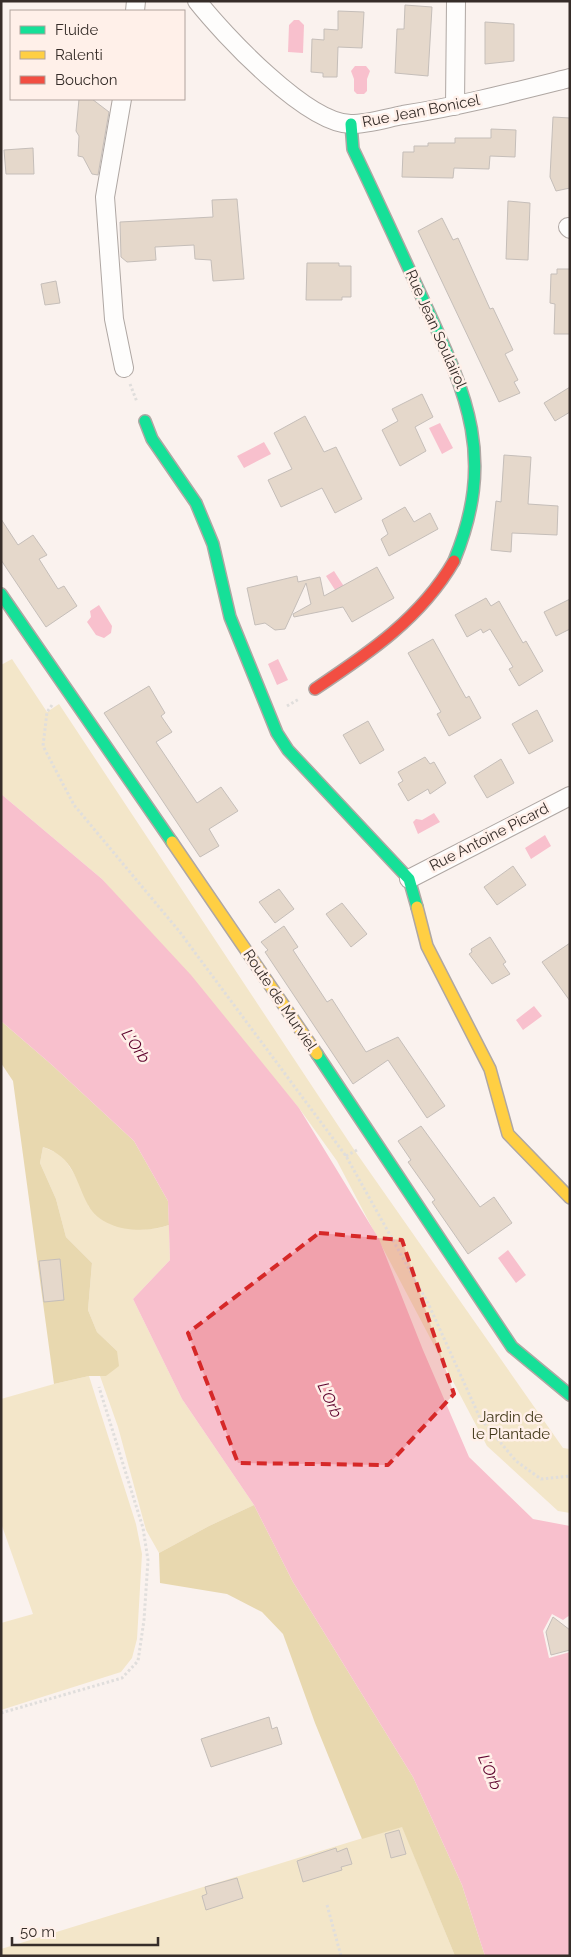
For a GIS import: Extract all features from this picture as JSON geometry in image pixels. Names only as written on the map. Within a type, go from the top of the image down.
[{"type":"street","name":"Rue Jean Bonicel","points":[[197,1],[216,25],[279,85],[313,110],[331,119],[350,124],[454,106],[570,78]]},
{"type":"street","points":[[454,106],[456,1]]},
{"type":"street","points":[[122,100],[105,196],[114,319],[124,368]]},
{"type":"street","name":"Rue Jean Soulairol","points":[[315,689],[360,658],[410,618],[441,582],[464,539],[470,513],[475,468],[471,418],[456,371],[353,149],[350,124]]},
{"type":"street","points":[[145,421],[152,439],[196,503],[213,544],[230,617],[268,714],[288,750],[409,879],[427,946],[490,1069],[508,1134],[570,1198]]},
{"type":"street","name":"Route de Murviel","points":[[1,594],[267,980],[512,1347],[570,1395]]},
{"type":"street","name":"Rue Antoine Picard","points":[[409,879],[570,796]]},
{"type":"path","points":[[124,368],[145,421]]},
{"type":"path","points":[[268,714],[284,709],[315,689]]},
{"type":"path","points":[[47,712],[42,746],[74,806],[179,931],[346,1156],[428,1303],[480,1418],[516,1461],[541,1480],[570,1476]]},
{"type":"path","points":[[1,1712],[122,1678],[138,1661],[148,1560],[143,1528],[99,1388]]},
{"type":"path","points":[[327,1905],[341,1956]]},
{"type":"highlighted area","points":[[319,1233],[402,1240],[454,1394],[388,1465],[238,1463],[188,1333]]},
{"type":"green space","name":"Jardin de le Plantade","points":[[12,659],[47,712],[59,704],[355,1151],[563,1448],[570,1449],[570,1513],[558,1511],[487,1446],[337,1161],[299,1108],[102,879],[1,794],[1,665]]},
{"type":"green space","points":[[43,1147],[62,1155],[80,1183],[89,1207],[136,1229],[157,1228],[169,1225],[170,1260],[133,1299],[182,1399],[254,1505],[209,1526],[159,1553],[146,1530],[118,1427],[100,1376],[106,1376],[117,1351],[97,1332],[88,1310],[92,1263],[66,1237],[56,1199],[40,1163]]},
{"type":"green space","points":[[89,1376],[136,1524],[142,1554],[137,1639],[132,1658],[121,1672],[1,1710],[1,1623],[33,1614],[1,1523],[1,1399]]},
{"type":"green space","points":[[402,1826],[455,1956],[1,1956],[1,1949]]},
{"type":"shaded area","points":[[1,1021],[134,1141],[168,1201],[169,1225],[136,1230],[114,1226],[103,1221],[88,1205],[67,1163],[53,1151],[43,1147],[40,1163],[56,1199],[66,1237],[92,1263],[88,1310],[97,1332],[117,1351],[119,1366],[106,1376],[89,1376],[54,1384],[13,1081],[1,1063]]},
{"type":"shaded area","points":[[254,1505],[293,1582],[413,1777],[462,1885],[485,1956],[455,1956],[402,1827],[362,1839],[315,1723],[283,1634],[262,1612],[227,1594],[160,1583],[159,1553],[209,1526]]},
{"type":"water","points":[[294,20],[299,20],[304,25],[303,53],[288,52],[289,25]]},
{"type":"water","points":[[355,66],[366,66],[370,71],[367,79],[367,91],[364,94],[357,94],[354,91],[354,79],[351,71]]},
{"type":"water","points":[[440,423],[453,448],[442,454],[429,428]]},
{"type":"water","points":[[264,442],[271,454],[244,468],[237,456]]},
{"type":"water","points":[[334,571],[345,588],[337,593],[326,576]]},
{"type":"water","points":[[99,605],[112,626],[111,633],[104,638],[96,635],[87,622],[91,617],[90,611]]},
{"type":"water","points":[[278,659],[288,680],[277,685],[268,664]]},
{"type":"water","name":"L'Orb","points":[[1,794],[102,879],[191,975],[299,1108],[379,1239],[423,1350],[469,1457],[533,1519],[570,1526],[570,1615],[563,1620],[552,1614],[543,1631],[549,1658],[570,1652],[570,1956],[485,1956],[462,1885],[413,1777],[293,1582],[254,1505],[182,1399],[133,1299],[170,1260],[168,1201],[134,1141],[1,1021]]},
{"type":"water","points":[[434,813],[440,822],[418,834],[413,822],[416,819],[422,820]]},
{"type":"water","points":[[545,835],[551,846],[531,859],[525,848]]},
{"type":"water","points":[[534,1006],[542,1016],[523,1030],[516,1020]]},
{"type":"water","points":[[508,1250],[526,1275],[516,1283],[498,1258]]},
{"type":"building","points":[[405,5],[432,7],[428,76],[395,73],[397,29],[404,29]]},
{"type":"building","points":[[338,11],[364,12],[362,48],[338,47],[337,77],[323,77],[323,73],[311,72],[312,39],[324,40],[324,29],[338,30]]},
{"type":"building","points":[[485,22],[514,24],[514,61],[485,64]]},
{"type":"building","points":[[79,100],[93,100],[109,112],[98,175],[92,174],[83,157],[78,156],[79,136],[76,131]]},
{"type":"building","points":[[553,117],[570,118],[570,188],[556,191],[550,177]]},
{"type":"building","points":[[491,129],[516,130],[515,157],[490,156],[489,169],[454,168],[453,178],[402,177],[403,152],[414,152],[414,146],[428,146],[428,143],[455,143],[455,138],[491,138]]},
{"type":"building","points":[[33,148],[34,174],[6,174],[4,150]]},
{"type":"building","points":[[237,199],[244,279],[213,281],[211,260],[195,259],[194,245],[155,247],[156,260],[127,262],[121,257],[120,222],[213,217],[212,200]]},
{"type":"building","points":[[508,201],[530,203],[528,260],[506,259]]},
{"type":"building","points":[[442,218],[453,240],[458,238],[490,309],[493,308],[513,350],[505,354],[518,380],[514,382],[520,393],[499,402],[418,231]]},
{"type":"building","points":[[307,263],[339,263],[339,266],[351,266],[351,297],[342,297],[342,300],[306,300]]},
{"type":"building","points":[[557,269],[570,269],[570,334],[554,334],[555,304],[550,303],[551,274],[557,274]]},
{"type":"building","points":[[56,281],[60,303],[45,305],[41,284]]},
{"type":"building","points":[[570,387],[570,412],[555,421],[544,403]]},
{"type":"building","points":[[422,394],[433,417],[415,427],[426,451],[400,466],[382,430],[398,421],[392,409]]},
{"type":"building","points":[[305,416],[324,452],[336,447],[362,499],[335,513],[322,488],[281,507],[268,480],[292,469],[274,433]]},
{"type":"building","points":[[504,455],[531,457],[528,504],[558,506],[557,535],[512,533],[511,552],[491,550],[496,501],[501,502]]},
{"type":"building","points":[[405,507],[414,522],[430,513],[438,529],[389,556],[381,539],[388,534],[382,520]]},
{"type":"building","points":[[1,519],[18,545],[33,535],[47,555],[39,559],[58,589],[64,586],[77,606],[46,627],[1,560]]},
{"type":"building","points":[[377,567],[394,598],[352,622],[343,607],[294,617],[293,614],[311,604],[306,583],[285,629],[275,630],[265,623],[255,625],[247,588],[297,576],[298,582],[320,577],[324,596]]},
{"type":"building","points":[[486,598],[491,606],[499,601],[523,643],[526,641],[543,671],[519,686],[509,669],[513,667],[490,629],[483,633],[481,629],[467,637],[455,615]]},
{"type":"building","points":[[570,599],[570,629],[556,636],[544,612]]},
{"type":"building","points":[[433,639],[466,698],[469,696],[481,718],[449,736],[437,714],[441,712],[408,653]]},
{"type":"building","points":[[149,686],[165,713],[161,716],[172,732],[156,742],[197,803],[221,787],[238,811],[209,829],[219,846],[200,857],[104,713]]},
{"type":"building","points":[[537,710],[553,741],[529,754],[512,724]]},
{"type":"building","points":[[368,721],[384,750],[360,764],[343,735]]},
{"type":"building","points":[[425,757],[430,764],[434,762],[446,783],[430,794],[428,789],[408,801],[398,784],[403,781],[398,772]]},
{"type":"building","points":[[501,759],[514,783],[487,798],[474,776]]},
{"type":"building","points":[[513,866],[526,885],[497,905],[484,887]]},
{"type":"building","points":[[279,889],[294,909],[275,923],[259,902]]},
{"type":"building","points":[[342,903],[367,934],[351,947],[326,914]]},
{"type":"building","points":[[284,926],[298,947],[293,950],[327,1002],[332,999],[366,1052],[398,1037],[445,1106],[427,1118],[388,1060],[353,1084],[265,952],[268,950],[261,942]]},
{"type":"building","points":[[490,937],[506,962],[503,964],[510,974],[492,984],[469,954],[472,952],[471,949]]},
{"type":"building","points":[[570,943],[570,1001],[542,962]]},
{"type":"building","points":[[421,1126],[480,1207],[494,1197],[512,1223],[468,1254],[432,1202],[435,1200],[408,1162],[411,1160],[398,1141]]},
{"type":"building","points":[[60,1259],[64,1300],[44,1302],[39,1261]]},
{"type":"building","points":[[553,1617],[570,1630],[570,1650],[551,1655],[546,1632]]},
{"type":"building","points":[[269,1717],[272,1729],[277,1727],[282,1744],[211,1767],[201,1739]]},
{"type":"building","points":[[399,1830],[406,1854],[391,1858],[385,1834]]},
{"type":"building","points":[[336,1848],[337,1852],[347,1848],[352,1864],[341,1867],[342,1870],[303,1882],[297,1861]]},
{"type":"building","points":[[237,1878],[243,1898],[206,1910],[202,1896],[207,1894],[205,1887]]},
{"type":"traffic: fast","points":[[351,124],[353,149],[436,328],[462,393],[470,424],[474,455],[474,488],[467,523],[454,561]]},
{"type":"traffic: fast","points":[[145,421],[152,439],[196,503],[213,544],[230,617],[277,733],[288,750],[409,879],[417,907]]},
{"type":"traffic: fast","points":[[1,594],[172,842]]},
{"type":"traffic: fast","points":[[317,1054],[512,1347],[570,1395]]},
{"type":"traffic: slow","points":[[172,842],[317,1054]]},
{"type":"traffic: slow","points":[[417,907],[427,946],[490,1069],[508,1134],[570,1198]]},
{"type":"traffic: jam","points":[[315,689],[374,648],[410,617],[441,581],[454,561]]}]
